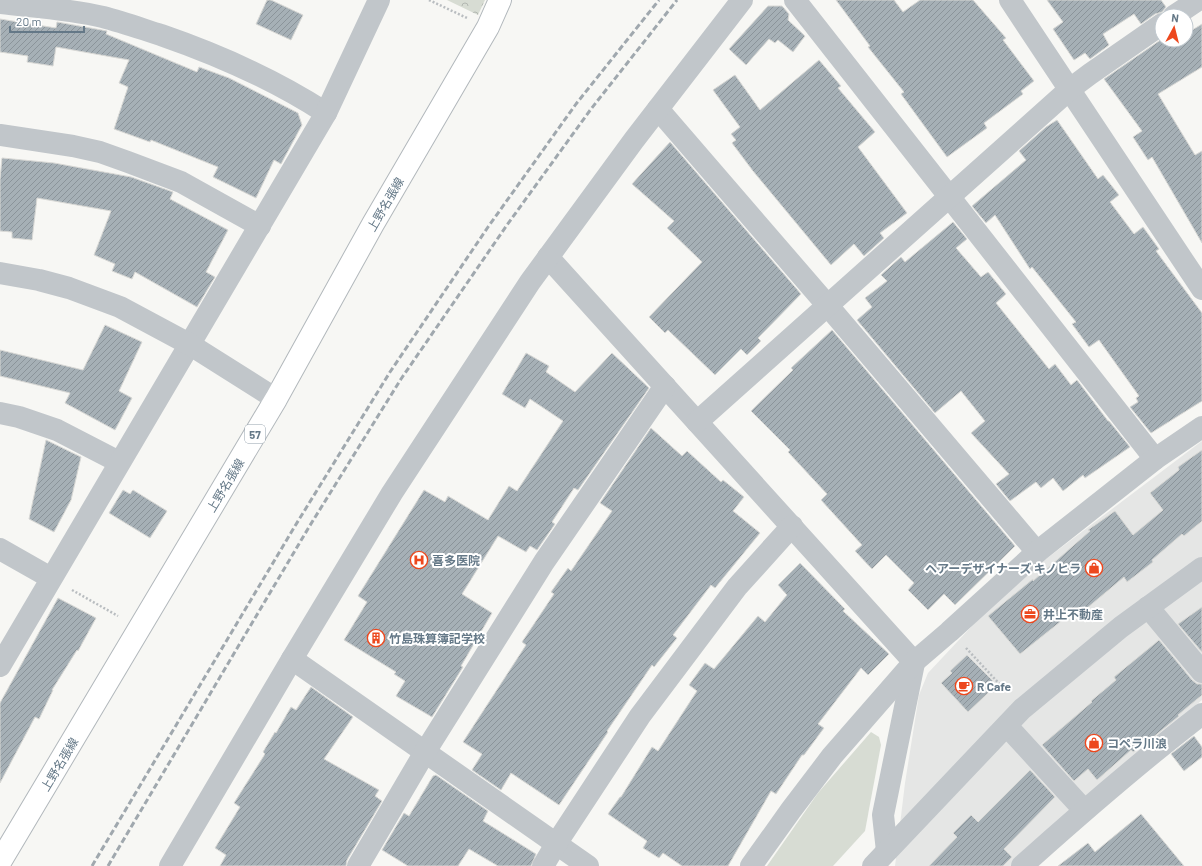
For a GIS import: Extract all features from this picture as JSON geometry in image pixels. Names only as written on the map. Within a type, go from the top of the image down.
[{"type":"main road","name":"上野名張線","points":[[0,862],[276,399],[373,224],[488,27],[500,0]]},
{"type":"street","points":[[0,666],[326,113],[379,0]]},
{"type":"street","points":[[170,866],[392,493],[548,257],[629,146],[742,0]]},
{"type":"street","points":[[795,0],[1155,459]]},
{"type":"street","points":[[1010,0],[1202,289]]},
{"type":"street","points":[[1186,8],[1198,0]]},
{"type":"street","points":[[0,3],[67,11],[103,18],[191,46],[239,65],[307,100],[326,113]]},
{"type":"street","points":[[697,422],[1070,90],[1090,74],[1154,30]]},
{"type":"street","points":[[658,109],[1037,552]]},
{"type":"street","points":[[0,135],[73,146],[100,152],[181,182],[260,226]]},
{"type":"street","points":[[548,257],[914,662]]},
{"type":"street","points":[[0,274],[54,284],[93,296],[120,307],[189,344],[276,399]]},
{"type":"street","points":[[358,866],[425,752],[544,562],[665,386]]},
{"type":"street","points":[[0,413],[20,417],[57,430],[120,462]]},
{"type":"street","points":[[751,866],[832,756],[914,662],[1037,552],[1155,459],[1202,427]]},
{"type":"street","points":[[543,866],[640,716],[736,587],[792,526]]},
{"type":"street","points":[[0,549],[51,578]]},
{"type":"street","points":[[880,858],[1022,709],[1121,627],[1202,568]]},
{"type":"street","points":[[1148,607],[1202,672]]},
{"type":"street","points":[[292,659],[588,866]]},
{"type":"street","points":[[880,858],[883,815],[914,662]]},
{"type":"street","points":[[1022,866],[1084,810],[1150,754],[1202,714]]},
{"type":"street","points":[[1007,726],[1084,810]]},
{"type":"path","points":[[430,0],[488,27]]},
{"type":"path","points":[[51,578],[120,617]]},
{"type":"path","points":[[949,632],[998,681],[1022,709]]},
{"type":"shaded area","points":[[1202,441],[1202,700],[1061,818],[1011,866],[895,866],[905,783],[919,695],[928,673],[987,610],[1042,562]]},
{"type":"green space","points":[[447,0],[485,0],[478,15]]},
{"type":"green space","points":[[871,732],[879,737],[881,745],[865,831],[833,866],[767,866],[818,793]]},
{"type":"building","points":[[267,0],[271,0],[303,15],[291,40],[256,24]]},
{"type":"building","points":[[836,0],[894,0],[903,12],[920,0],[973,0],[1006,38],[1003,40],[1034,81],[1021,91],[1023,94],[984,123],[987,128],[947,157],[901,94],[904,92],[868,47],[870,46]]},
{"type":"building","points":[[1047,0],[1161,0],[1166,7],[1154,8],[1154,15],[1141,24],[1134,14],[1103,34],[1109,45],[1090,59],[1085,53],[1074,60],[1053,29],[1063,22]]},
{"type":"building","points":[[768,6],[782,6],[789,14],[788,20],[805,36],[793,52],[778,40],[775,43],[769,39],[746,65],[729,49]]},
{"type":"building","points":[[0,19],[56,28],[57,22],[107,31],[106,34],[197,72],[199,67],[229,78],[298,113],[302,125],[281,164],[274,160],[256,198],[213,177],[218,167],[151,140],[150,142],[114,129],[128,87],[119,83],[129,60],[56,47],[53,66],[27,62],[28,56],[0,52]]},
{"type":"building","points":[[1202,24],[1202,67],[1158,94],[1195,155],[1202,151],[1202,243],[1152,157],[1148,160],[1133,137],[1142,131],[1104,79],[1154,45],[1154,48],[1194,48],[1194,29]]},
{"type":"building","points":[[819,60],[841,86],[838,88],[875,132],[858,147],[907,213],[880,233],[884,238],[864,256],[854,244],[831,265],[753,171],[732,143],[736,140],[731,134],[740,127],[713,90],[735,75],[760,110]]},
{"type":"building","points":[[1057,120],[1098,179],[1103,175],[1119,195],[1110,202],[1134,234],[1143,227],[1159,249],[1156,251],[1202,313],[1202,401],[1151,433],[1130,407],[1138,402],[1136,398],[1139,396],[1099,340],[1089,347],[1072,324],[1076,322],[1032,267],[1030,269],[995,215],[986,223],[972,206],[1026,160],[1019,151],[1046,127]]},
{"type":"building","points":[[670,142],[801,294],[758,338],[761,341],[747,355],[741,349],[715,375],[668,330],[665,333],[649,317],[702,262],[667,228],[674,221],[632,184]]},
{"type":"building","points":[[2,158],[54,163],[131,177],[173,192],[170,199],[228,230],[206,272],[215,277],[197,307],[135,272],[132,279],[112,271],[115,264],[94,255],[111,211],[37,198],[32,240],[12,238],[12,232],[0,231],[0,180]]},
{"type":"building","points":[[953,222],[967,239],[956,248],[981,277],[988,272],[1006,294],[996,303],[1049,369],[1055,364],[1071,385],[1077,380],[1130,447],[1085,478],[1083,475],[1063,491],[1053,478],[1041,488],[1036,482],[1010,501],[996,484],[1009,474],[971,433],[985,421],[961,391],[935,413],[857,320],[872,307],[865,298],[887,281],[881,275],[901,257],[905,262]]},
{"type":"building","points":[[105,325],[142,342],[119,391],[132,398],[115,430],[65,403],[70,393],[0,376],[0,350],[83,370]]},
{"type":"building","points":[[832,330],[1015,546],[955,605],[944,594],[928,610],[908,590],[914,583],[886,555],[872,569],[855,551],[862,545],[821,500],[827,494],[788,452],[790,450],[751,411],[793,370],[791,368]]},
{"type":"building","points":[[526,353],[549,366],[546,372],[575,392],[612,353],[649,388],[578,490],[574,488],[552,522],[555,524],[537,550],[530,546],[526,552],[498,536],[462,594],[492,613],[461,666],[463,667],[432,717],[396,696],[405,681],[394,674],[396,672],[344,640],[367,602],[358,596],[424,490],[445,502],[448,496],[488,520],[509,486],[517,491],[563,421],[530,399],[525,408],[502,394]]},
{"type":"building","points":[[651,428],[682,456],[687,451],[721,482],[723,480],[744,497],[733,511],[760,533],[715,588],[711,585],[673,635],[677,638],[654,667],[652,665],[559,805],[511,773],[501,790],[472,770],[482,754],[463,742],[526,645],[522,642],[554,594],[551,592],[568,568],[571,571],[612,511],[600,503]]},
{"type":"building","points":[[46,440],[81,457],[71,500],[54,532],[29,519]]},
{"type":"building","points":[[1202,450],[1202,521],[1184,536],[1182,534],[1152,560],[1153,562],[1127,582],[1124,577],[1074,619],[1070,614],[1020,654],[988,616],[1033,579],[1033,581],[1090,531],[1088,530],[1115,511],[1133,535],[1163,510],[1150,493],[1179,470],[1178,467]]},
{"type":"building","points":[[123,490],[130,494],[133,490],[167,511],[150,538],[109,513]]},
{"type":"building","points":[[800,563],[845,609],[843,611],[889,654],[868,675],[861,668],[818,724],[824,728],[804,755],[802,755],[776,794],[771,791],[728,866],[682,866],[663,853],[659,858],[643,848],[647,841],[608,814],[621,797],[652,747],[658,751],[697,691],[689,685],[705,663],[714,669],[758,616],[765,622],[787,595],[778,585]]},
{"type":"building","points":[[58,598],[96,618],[78,651],[77,650],[52,690],[39,719],[35,717],[0,783],[0,703]]},
{"type":"building","points":[[1202,607],[1202,652],[1178,624]]},
{"type":"building","points":[[1159,640],[1192,680],[1197,684],[1202,684],[1202,695],[1141,747],[1133,752],[1131,750],[1097,780],[1088,769],[1074,781],[1042,745],[1116,680],[1114,677]]},
{"type":"building","points":[[967,655],[993,681],[989,685],[992,689],[968,712],[941,683],[952,673],[950,671]]},
{"type":"building","points":[[311,687],[353,717],[324,759],[379,790],[375,796],[382,801],[347,860],[346,866],[220,866],[226,855],[215,848],[240,807],[234,803],[265,754],[263,752],[291,707],[296,710]]},
{"type":"building","points":[[1194,736],[1202,747],[1202,757],[1184,771],[1171,754]]},
{"type":"building","points":[[1030,770],[1055,797],[1004,849],[1012,857],[1003,866],[929,866],[957,837],[953,833],[971,815],[978,822]]},
{"type":"building","points":[[436,775],[488,811],[483,821],[536,854],[531,866],[498,866],[469,849],[458,866],[408,866],[382,850],[404,813],[409,816],[433,776]]},
{"type":"building","points":[[1141,814],[1184,866],[1058,866],[1088,843],[1095,852]]},
{"type":"railway","points":[[92,866],[295,526],[390,372],[488,227],[576,104],[659,0]]},
{"type":"railway","points":[[108,866],[309,527],[401,379],[507,225],[591,109],[677,0]]},
{"type":"place","name":"喜多医院","points":[[419,560]]},
{"type":"place","name":"ヘアーデザイナーズ キノヒラ","points":[[1094,568]]},
{"type":"place","name":"井上不動産","points":[[1030,614]]},
{"type":"place","name":"竹島珠算簿記学校","points":[[376,638]]},
{"type":"place","name":"R Cafe","points":[[964,686]]},
{"type":"place","name":"コペラ川浪","points":[[1094,743]]}]
